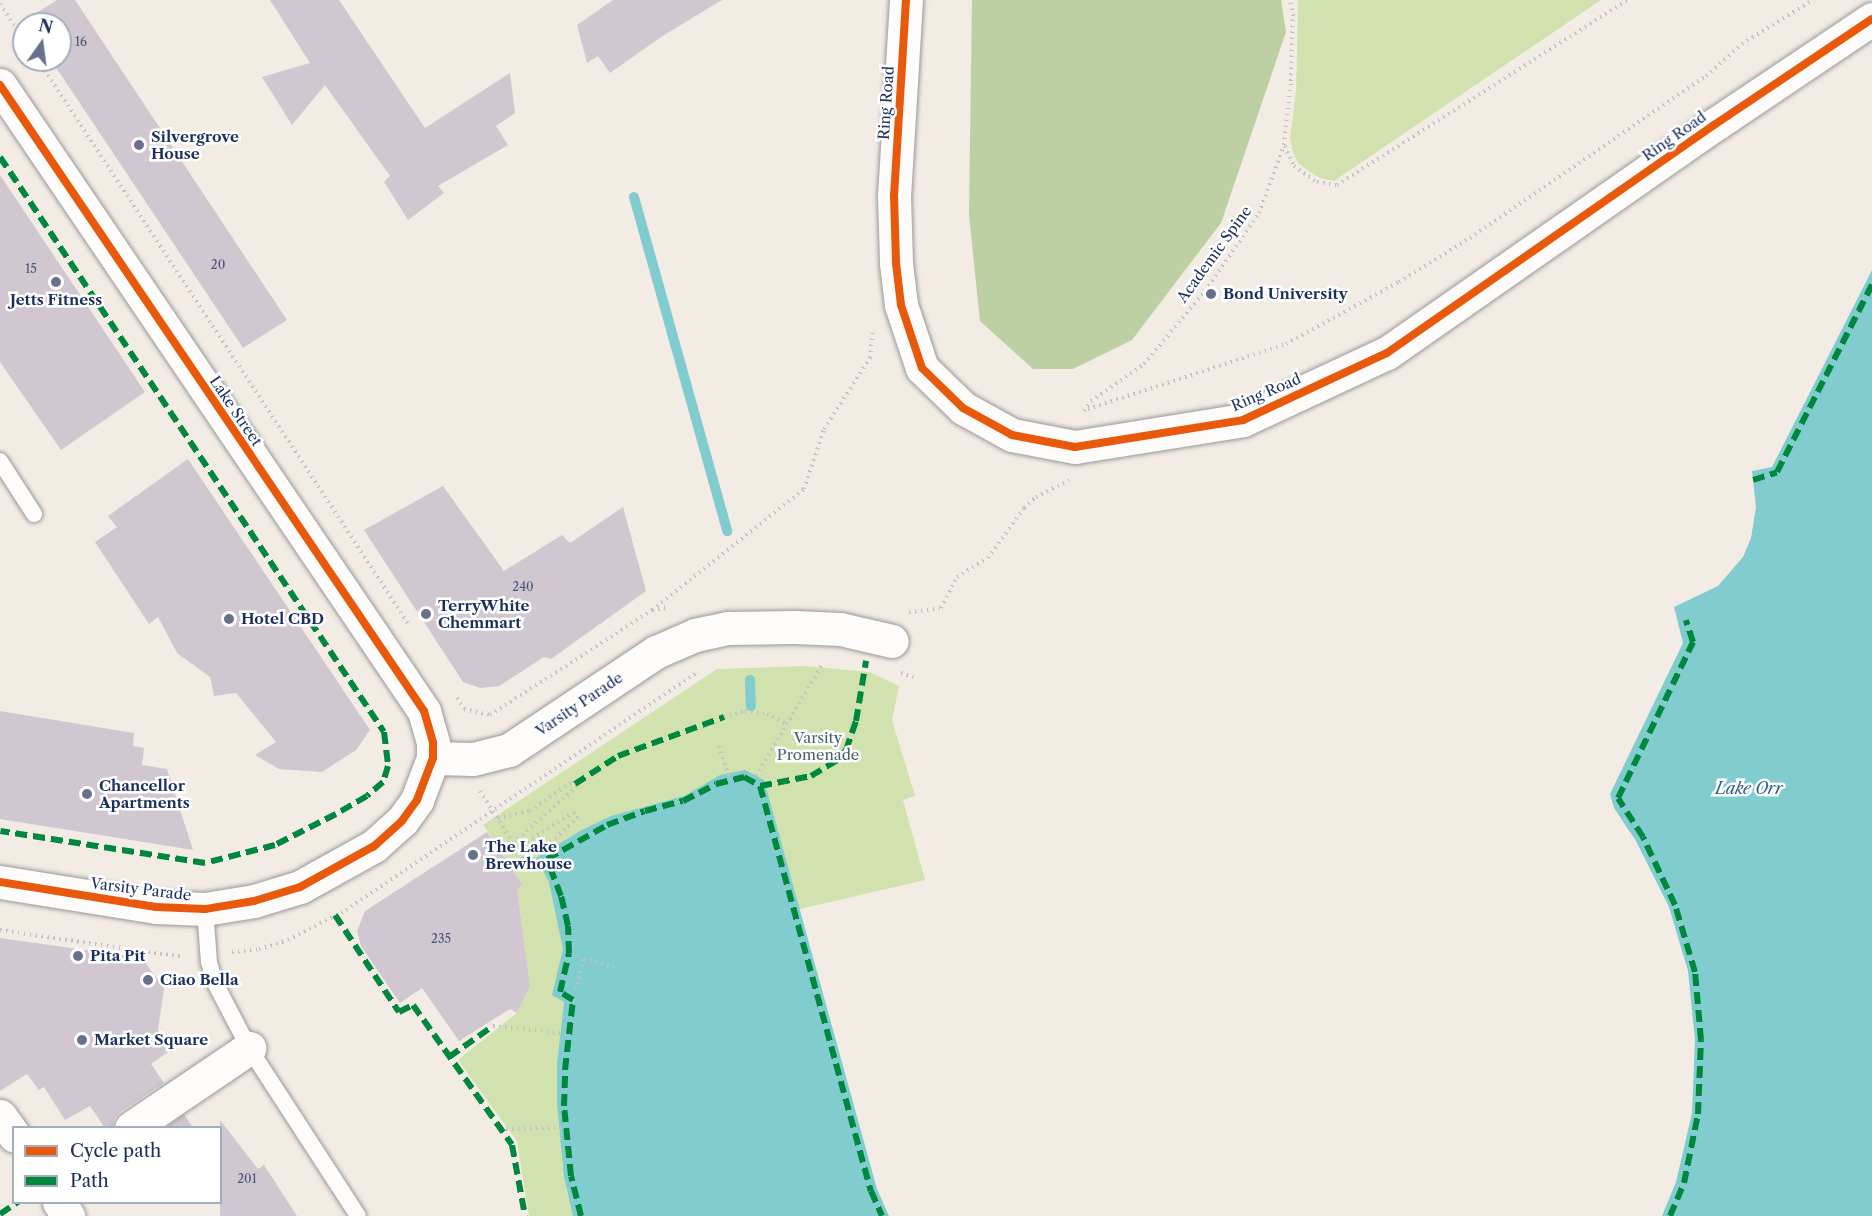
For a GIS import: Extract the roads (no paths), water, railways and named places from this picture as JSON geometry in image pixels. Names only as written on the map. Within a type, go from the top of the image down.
[{"type":"street","name":"Ring Road","points":[[906,0],[894,195],[901,305],[922,368],[963,408],[1012,435],[1080,446],[1243,420],[1387,353],[1714,125],[1872,19]]},
{"type":"street","name":"Lake Street","points":[[0,85],[424,711],[433,743],[434,758]]},
{"type":"street","name":"Varsity Parade","points":[[0,882],[156,907],[205,909],[254,901],[300,887],[374,846],[402,821],[417,800],[434,758],[473,759],[509,750],[656,652],[695,635],[729,628],[795,627],[840,629],[896,640]]},
{"type":"street","points":[[134,1126],[249,1048]]},
{"type":"street","points":[[0,1116],[12,1133]]},
{"type":"lane","points":[[0,461],[34,514]]},
{"type":"lane","points":[[205,909],[208,954],[214,981],[249,1048],[357,1216]]},
{"type":"water","name":"Lake Orr","points":[[1872,270],[1872,1216],[1662,1216],[1676,1182],[1692,1113],[1695,1040],[1688,971],[1669,907],[1636,841],[1614,808],[1610,794],[1683,643],[1674,607],[1718,586],[1743,557],[1751,538],[1756,507],[1752,471],[1772,467]]},
{"type":"water","points":[[745,770],[764,780],[877,1189],[889,1216],[573,1216],[564,1177],[557,1103],[557,1064],[564,1002],[552,995],[563,949],[549,882],[536,858],[580,831],[611,816],[684,796],[720,775]]},
{"type":"waterway","points":[[634,197],[727,531]]},
{"type":"waterway","points":[[750,680],[751,706]]},
{"type":"place","name":"Silvergrove House","points":[[139,145]]},
{"type":"place","name":"Jetts Fitness","points":[[56,282]]},
{"type":"place","name":"Bond University","points":[[1211,294]]},
{"type":"place","name":"TerryWhite Chemmart","points":[[426,614]]},
{"type":"place","name":"Hotel CBD","points":[[229,619]]},
{"type":"place","name":"Chancellor Apartments","points":[[87,794]]},
{"type":"place","name":"The Lake Brewhouse","points":[[473,855]]},
{"type":"place","name":"Pita Pit","points":[[78,956]]},
{"type":"place","name":"Ciao Bella","points":[[148,980]]},
{"type":"place","name":"Market Square","points":[[82,1040]]},
{"type":"park label","name":"Varsity Promenade","points":[[818,746]]}]
